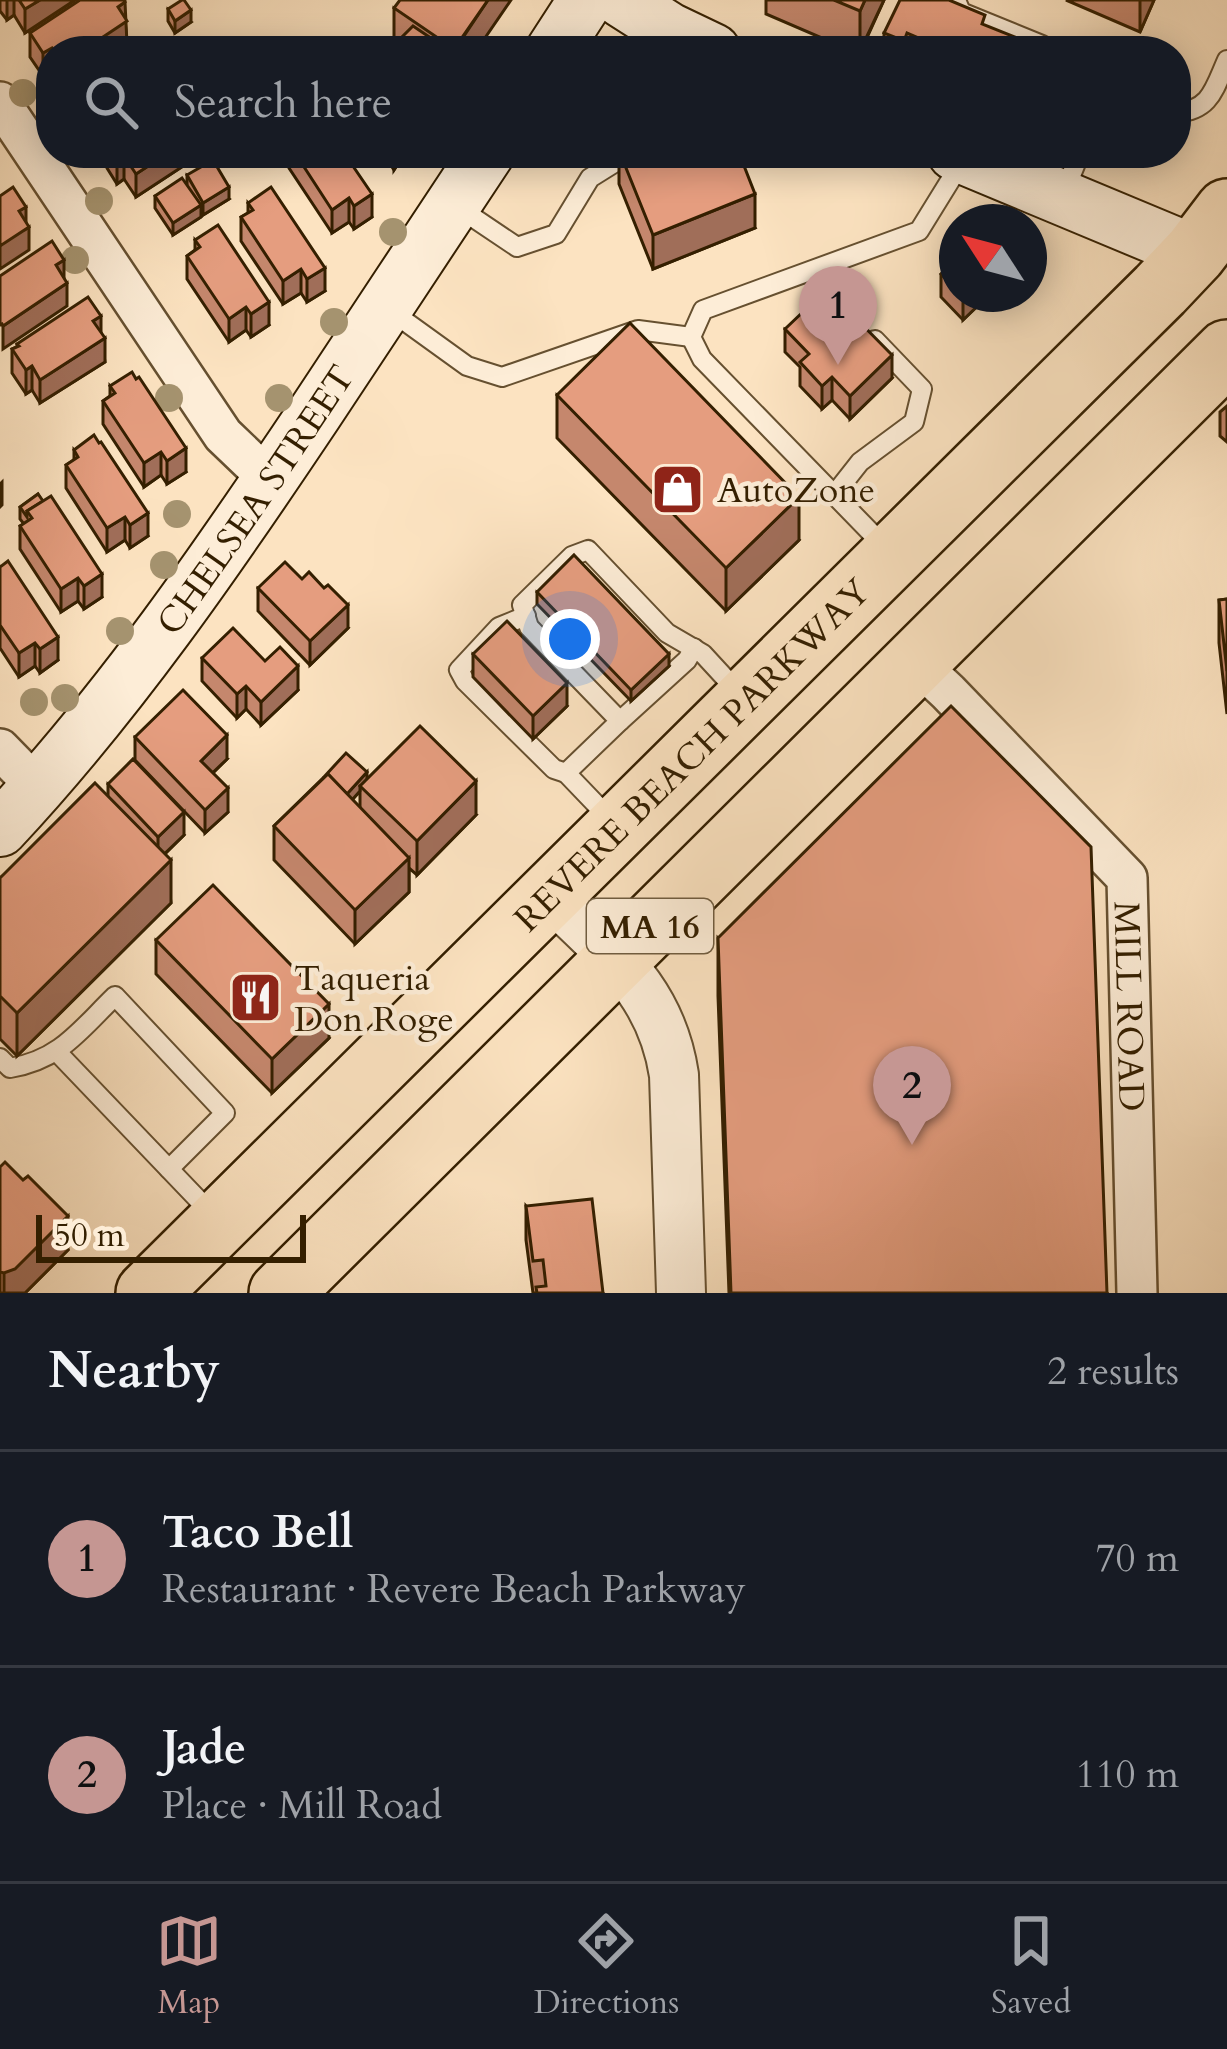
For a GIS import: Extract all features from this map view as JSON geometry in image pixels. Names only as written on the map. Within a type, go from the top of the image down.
[{"type":"highway","name":"REVERE BEACH PARKWAY","points":[[148,1293],[1211,232]]},
{"type":"highway","name":"MA 16","points":[[281,1293],[1227,352]]},
{"type":"main road","points":[[563,36],[586,0]]},
{"type":"main road","points":[[622,0],[682,36]]},
{"type":"main road","name":"CHELSEA STREET","points":[[0,829],[95,720],[171,621],[477,168]]},
{"type":"main road","points":[[454,204],[489,168]]},
{"type":"main road","points":[[1029,168],[1071,176],[1211,232]]},
{"type":"street","points":[[0,102],[36,156]]},
{"type":"street","points":[[44,168],[223,435],[270,480]]},
{"type":"street","name":"MILL ROAD","points":[[917,663],[1127,878],[1137,1293]]},
{"type":"street","points":[[0,749],[38,788]]},
{"type":"street","points":[[550,894],[616,960],[661,1022],[671,1057],[681,1293]]},
{"type":"lane","points":[[956,0],[962,12],[1020,36]]},
{"type":"lane","points":[[1191,111],[1205,103],[1227,60]]},
{"type":"lane","points":[[454,204],[518,247],[556,234],[590,178],[606,168]]},
{"type":"lane","points":[[691,337],[703,310],[919,231],[953,168]]},
{"type":"lane","points":[[809,272],[825,289]]},
{"type":"lane","points":[[385,307],[467,366],[502,377],[638,330],[691,337]]},
{"type":"lane","points":[[834,495],[860,462],[914,422],[922,389],[857,322]]},
{"type":"lane","points":[[691,337],[702,358],[892,555]]},
{"type":"lane","points":[[620,721],[529,627],[522,605],[572,556],[588,550],[668,633],[703,654],[746,700]]},
{"type":"lane","points":[[526,616],[499,627],[459,670],[465,682],[618,827]]},
{"type":"lane","points":[[566,773],[687,660],[694,648]]},
{"type":"lane","points":[[0,1058],[10,1068],[58,1052],[115,996],[225,1113],[169,1168]]},
{"type":"lane","points":[[58,1052],[220,1222]]},
{"type":"building","points":[[19,0],[40,0],[25,9]]},
{"type":"building","points":[[80,0],[125,2],[118,7],[127,21],[104,36],[36,36],[36,42],[30,33]]},
{"type":"building","points":[[182,0],[191,10],[175,21],[168,9]]},
{"type":"building","points":[[400,0],[488,0],[463,36],[435,36],[394,8]]},
{"type":"building","points":[[834,0],[865,0],[860,11]]},
{"type":"building","points":[[900,0],[949,0],[985,15],[982,24],[1012,36],[892,36],[884,33]]},
{"type":"building","points":[[413,26],[428,36],[403,36]]},
{"type":"building","points":[[199,168],[218,168],[229,187],[203,203],[187,175]]},
{"type":"building","points":[[305,168],[354,168],[372,194],[354,206],[349,198],[332,210]]},
{"type":"building","points":[[626,168],[745,168],[755,194],[653,235]]},
{"type":"building","points":[[182,178],[201,205],[173,223],[155,196]]},
{"type":"building","points":[[13,187],[26,207],[19,211],[29,227],[0,246],[0,196]]},
{"type":"building","points":[[271,187],[325,268],[307,279],[301,269],[283,281],[241,217],[253,210],[248,203]]},
{"type":"building","points":[[218,225],[269,302],[251,314],[246,307],[229,319],[187,256],[200,247],[195,240]]},
{"type":"building","points":[[52,241],[64,260],[56,265],[67,283],[0,325],[0,276]]},
{"type":"building","points":[[827,289],[892,355],[850,396],[832,377],[822,386],[800,362],[809,354],[785,329]]},
{"type":"building","points":[[88,297],[101,316],[93,321],[105,338],[40,380],[32,366],[26,370],[12,349]]},
{"type":"building","name":"AutoZone","points":[[630,323],[799,497],[726,568],[557,395]]},
{"type":"building","points":[[132,372],[186,448],[167,461],[161,452],[144,463],[103,401],[115,393],[110,386]]},
{"type":"building","points":[[94,435],[148,513],[130,525],[125,517],[107,528],[66,465],[78,457],[74,450]]},
{"type":"building","points":[[38,494],[43,501],[27,511],[27,517],[20,507]]},
{"type":"building","points":[[51,496],[102,574],[84,586],[78,578],[61,589],[20,526],[32,518],[27,511]]},
{"type":"building","points":[[574,555],[669,654],[631,690],[537,592]]},
{"type":"building","points":[[8,561],[58,637],[40,649],[35,643],[19,653],[0,625],[0,567]]},
{"type":"building","points":[[285,562],[302,579],[309,572],[348,605],[310,641],[258,588]]},
{"type":"building","points":[[1227,599],[1227,671],[1219,600]]},
{"type":"building","points":[[507,621],[567,683],[533,716],[473,654]]},
{"type":"building","points":[[233,628],[265,661],[280,647],[298,666],[261,702],[246,686],[237,694],[202,658]]},
{"type":"building","points":[[183,690],[227,735],[201,761],[228,788],[205,810],[135,737]]},
{"type":"building","points":[[951,706],[1091,847],[1107,1293],[731,1293],[718,938]]},
{"type":"building","points":[[420,726],[476,781],[417,841],[360,786]]},
{"type":"building","points":[[346,753],[367,772],[347,794],[328,774],[323,778]]},
{"type":"building","points":[[133,759],[184,812],[158,837],[108,784]]},
{"type":"building","points":[[328,774],[409,858],[355,910],[274,826]]},
{"type":"building","points":[[95,783],[171,860],[17,1013],[0,996],[0,878]]},
{"type":"building","points":[[213,885],[329,1004],[272,1059],[156,940]]},
{"type":"building","points":[[5,1162],[23,1180],[28,1176],[68,1216],[15,1269],[4,1273],[0,1272],[0,1167]]},
{"type":"building","points":[[592,1199],[603,1293],[537,1293],[536,1287],[546,1286],[543,1260],[533,1261],[526,1206]]},
{"type":"place","name":"Taco Bell","points":[[838,365]]},
{"type":"place","name":"AutoZone","points":[[678,489]]},
{"type":"place","name":"Taqueria Don Roge","points":[[255,998]]},
{"type":"place","name":"Jade","points":[[912,1145]]}]
